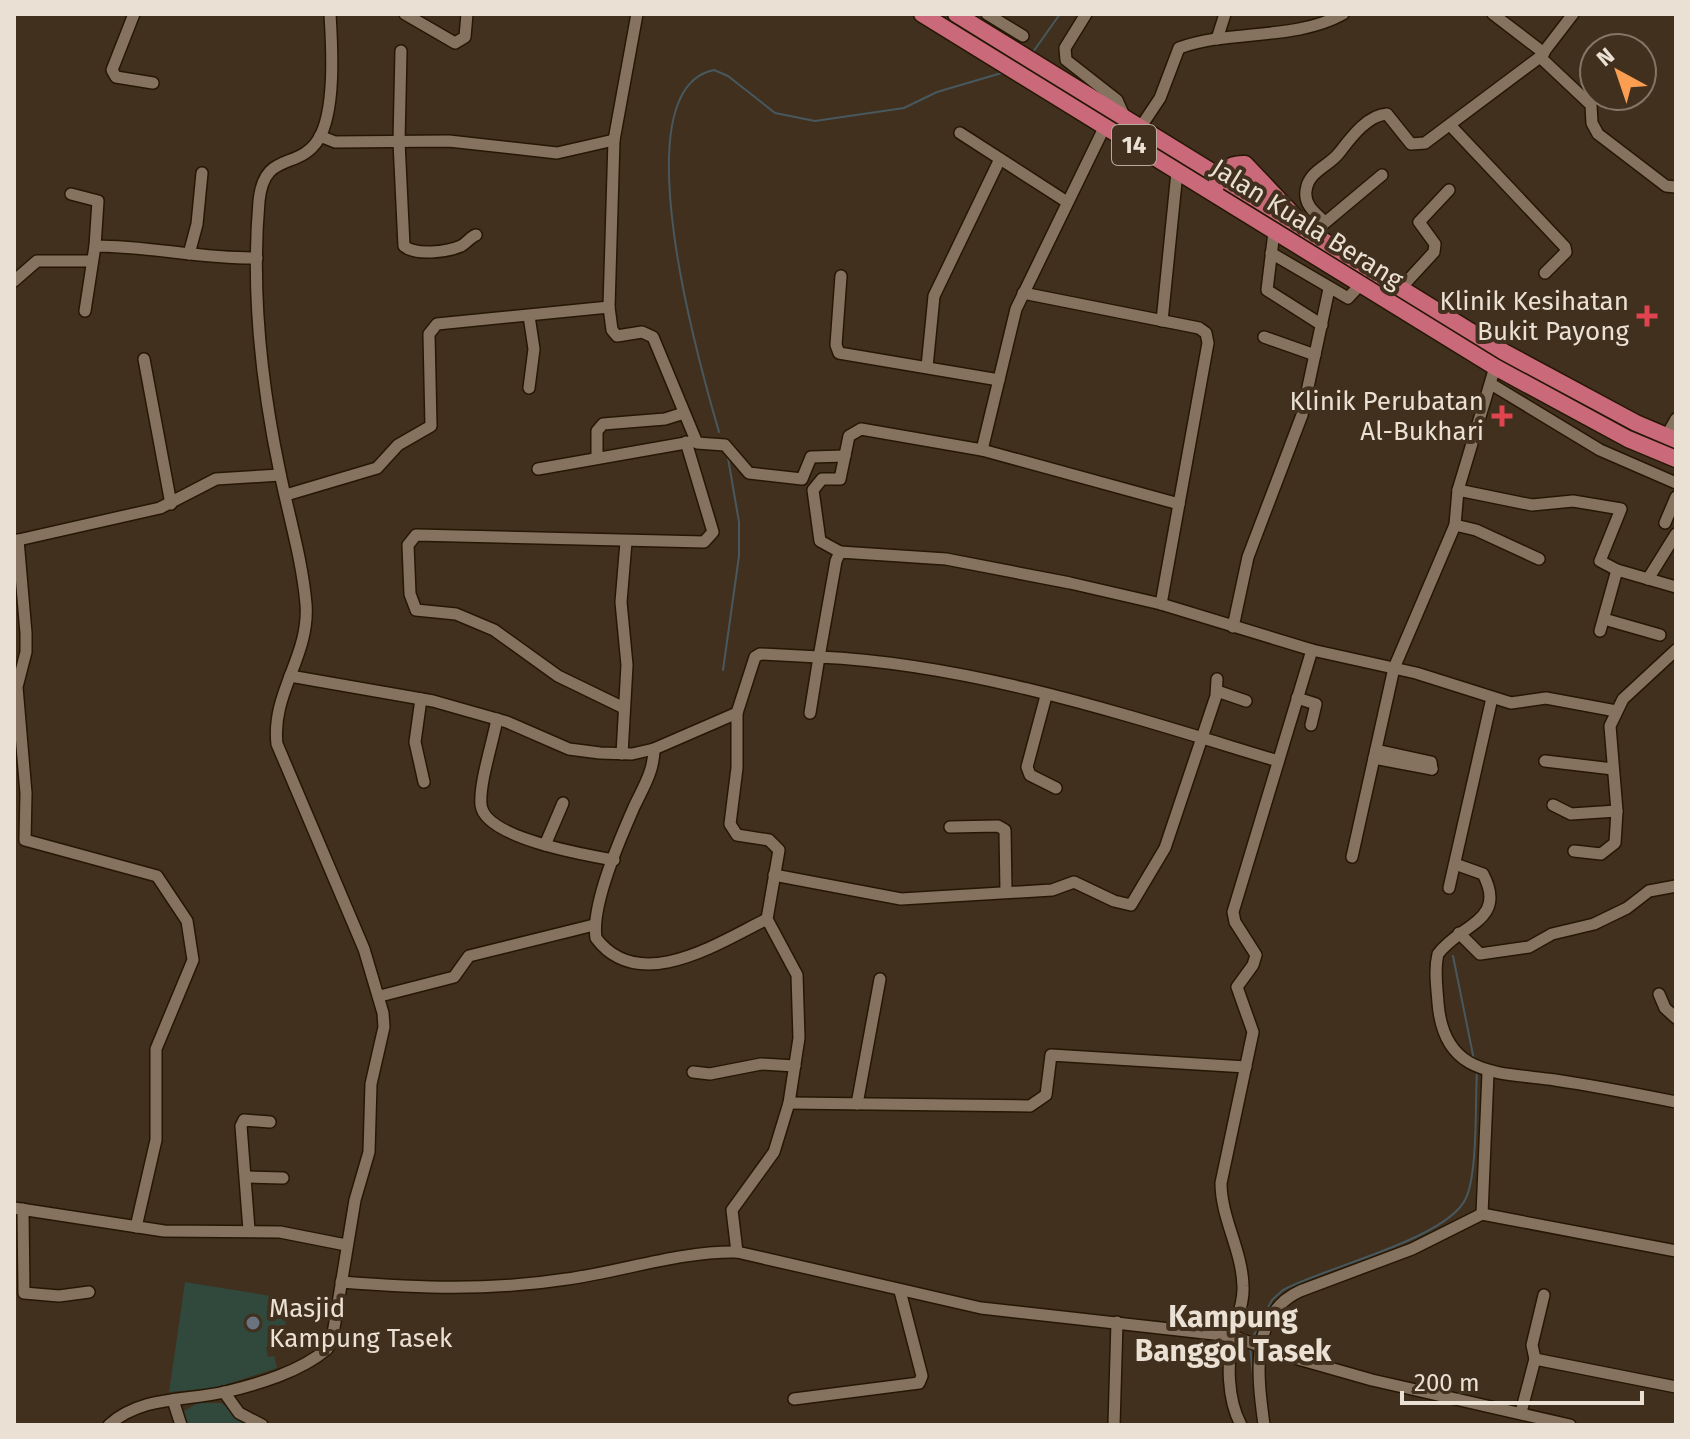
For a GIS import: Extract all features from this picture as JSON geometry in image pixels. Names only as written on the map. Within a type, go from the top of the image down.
[{"type":"highway","name":"Jalan Kuala Berang","points":[[922,14],[1495,367],[1628,439],[1676,459]]},
{"type":"highway","name":"Jalan Kuala Berang","points":[[956,14],[981,18],[1001,42],[1504,352],[1671,439]]},
{"type":"highway","points":[[1231,205],[1216,190],[1218,177],[1230,165],[1245,164],[1311,234]]},
{"type":"street","points":[[134,14],[112,70],[116,77],[153,83]]},
{"type":"street","points":[[109,1425],[135,1407],[224,1392],[266,1380],[327,1349],[332,1340],[346,1245],[369,1152],[371,1084],[384,1027],[380,996],[364,949],[277,744],[276,713],[300,654],[306,616],[299,553],[280,475],[260,364],[257,258],[264,178],[273,166],[312,147],[320,136],[330,77],[330,14]]},
{"type":"street","points":[[405,14],[455,43],[462,41],[467,14]]},
{"type":"street","points":[[624,708],[558,676],[494,630],[456,614],[416,610],[410,594],[408,545],[416,535],[626,542],[704,542],[711,538],[713,532],[684,413],[653,337],[646,332],[614,334],[609,307],[614,140],[637,14]]},
{"type":"street","points":[[1086,14],[1065,48],[1066,60],[1117,100],[1125,118]]},
{"type":"street","points":[[1217,39],[1225,14]]},
{"type":"street","points":[[1140,128],[1160,98],[1176,52],[1217,39],[1285,31],[1326,22],[1343,14]]},
{"type":"street","points":[[1493,14],[1542,55],[1591,105],[1592,123],[1601,137],[1666,186],[1676,187]]},
{"type":"street","points":[[1325,222],[1308,205],[1306,186],[1310,177],[1339,153],[1351,136],[1382,114],[1391,117],[1416,146],[1450,125],[1542,55],[1573,14]]},
{"type":"street","points":[[981,18],[1023,36]]},
{"type":"street","points":[[401,51],[399,142],[404,246],[417,252],[448,249],[462,245],[476,235]]},
{"type":"street","points":[[1450,125],[1565,247],[1566,252],[1545,273]]},
{"type":"street","points":[[982,450],[1023,293],[1105,126]]},
{"type":"street","points":[[960,133],[1067,202]]},
{"type":"street","points":[[320,136],[335,142],[449,141],[557,153],[614,140]]},
{"type":"street","points":[[927,367],[934,296],[1000,159]]},
{"type":"street","points":[[1162,321],[1177,172]]},
{"type":"street","points":[[189,254],[197,224],[202,173]]},
{"type":"street","points":[[1311,234],[1382,175]]},
{"type":"street","points":[[1400,289],[1434,252],[1435,244],[1419,222],[1449,190]]},
{"type":"street","points":[[71,194],[98,201],[85,311]]},
{"type":"street","points":[[1274,232],[1267,290],[1322,325]]},
{"type":"street","points":[[95,246],[154,248],[219,259],[257,258]]},
{"type":"street","points":[[1271,253],[1329,289],[1351,298],[1360,285]]},
{"type":"street","points":[[14,281],[37,261],[91,261]]},
{"type":"street","points":[[841,276],[836,345],[839,353],[999,380]]},
{"type":"street","points":[[1233,627],[1248,557],[1267,500],[1289,454],[1329,289]]},
{"type":"street","points":[[1023,293],[1199,328],[1208,338],[1161,604]]},
{"type":"street","points":[[286,495],[377,468],[386,462],[398,445],[431,426],[429,334],[433,327],[609,307]]},
{"type":"street","points":[[529,316],[534,349],[529,388]]},
{"type":"street","points":[[1264,337],[1315,355]]},
{"type":"street","points":[[144,359],[171,504]]},
{"type":"street","points":[[1352,857],[1394,668],[1455,525],[1458,490],[1495,367]]},
{"type":"street","points":[[1491,384],[1600,450],[1676,483]]},
{"type":"street","points":[[1532,408],[1542,393]]},
{"type":"street","points":[[597,458],[597,431],[603,424],[665,419],[684,413]]},
{"type":"street","points":[[1671,439],[1676,419]]},
{"type":"street","points":[[1179,504],[982,450],[861,429],[849,436],[840,479],[822,479],[813,490],[820,541],[840,552],[946,559],[1161,604],[1312,650],[1394,668],[1511,703],[1546,698],[1616,711]]},
{"type":"street","points":[[538,469],[691,442],[725,445],[745,470],[755,476],[802,479],[811,457],[845,456]]},
{"type":"street","points":[[136,1227],[156,1140],[156,1049],[191,970],[193,951],[187,921],[157,876],[25,840],[26,793],[17,687],[26,652],[26,633],[16,540],[171,504],[216,479],[280,475]]},
{"type":"street","points":[[1458,490],[1532,505],[1573,501],[1621,509],[1600,557],[1603,563],[1676,587]]},
{"type":"street","points":[[1665,523],[1676,497]]},
{"type":"street","points":[[1455,525],[1476,530],[1539,559]]},
{"type":"street","points":[[1648,579],[1676,534]]},
{"type":"street","points":[[622,754],[627,665],[621,602],[626,542]]},
{"type":"street","points":[[810,713],[840,552]]},
{"type":"street","points":[[1617,570],[1602,625],[1660,635]]},
{"type":"street","points":[[1241,1425],[1231,1398],[1234,1336],[1244,1290],[1222,1204],[1221,1183],[1253,1032],[1237,987],[1256,955],[1235,922],[1233,912],[1312,650]]},
{"type":"street","points":[[1574,851],[1601,854],[1612,848],[1618,834],[1609,738],[1616,711],[1634,687],[1676,650]]},
{"type":"street","points":[[737,1252],[734,1203],[774,1152],[789,1103],[801,1017],[797,975],[767,919],[777,845],[769,840],[737,835],[730,824],[737,768],[737,713],[755,657],[760,654],[903,662],[1046,696],[1278,761]]},
{"type":"street","points":[[290,676],[421,699],[497,719],[569,749],[622,754],[654,749],[737,713]]},
{"type":"street","points":[[774,875],[901,899],[1052,890],[1078,882],[1122,904],[1135,903],[1165,848],[1203,738],[1217,685],[1246,701]]},
{"type":"street","points":[[1046,696],[1027,767],[1030,775],[1056,788]]},
{"type":"street","points":[[1297,698],[1316,704],[1311,725]]},
{"type":"street","points":[[1449,888],[1492,698]]},
{"type":"street","points":[[421,699],[415,742],[424,782]]},
{"type":"street","points":[[497,719],[482,809],[494,823],[545,845],[614,860]]},
{"type":"street","points":[[654,749],[650,774],[614,860],[594,925],[596,938],[614,956],[644,963],[677,960],[767,919]]},
{"type":"street","points":[[1545,761],[1613,769]]},
{"type":"street","points":[[545,845],[563,803]]},
{"type":"street","points":[[1553,805],[1571,814],[1617,811]]},
{"type":"street","points":[[950,827],[998,826],[1005,830],[1006,892]]},
{"type":"street","points":[[1455,864],[1483,874],[1490,895],[1487,913],[1459,933],[1438,954],[1435,965],[1443,1036],[1465,1061],[1488,1073],[1553,1080],[1676,1102]]},
{"type":"street","points":[[1459,933],[1480,954],[1529,947],[1552,934],[1607,919],[1649,891],[1676,886]]},
{"type":"street","points":[[380,996],[454,977],[469,956],[594,925]]},
{"type":"street","points":[[857,1104],[880,979]]},
{"type":"street","points":[[1659,994],[1665,1008],[1676,1018]]},
{"type":"street","points":[[789,1103],[1036,1105],[1046,1095],[1051,1055],[1246,1067]]},
{"type":"street","points":[[693,1072],[710,1074],[761,1064],[795,1066]]},
{"type":"street","points":[[1482,1214],[1488,1073]]},
{"type":"street","points":[[249,1230],[242,1122],[270,1122]]},
{"type":"street","points":[[247,1177],[283,1178]]},
{"type":"street","points":[[89,1292],[59,1296],[24,1293],[19,1209],[136,1227],[208,1234],[249,1230],[292,1233],[346,1245]]},
{"type":"street","points":[[1264,1425],[1258,1383],[1258,1345],[1286,1298],[1410,1249],[1482,1214],[1676,1251]]},
{"type":"street","points":[[341,1282],[480,1289],[567,1279],[697,1252],[737,1252],[981,1308],[1234,1336],[1372,1380],[1570,1425]]},
{"type":"street","points":[[794,1399],[919,1383],[922,1376],[900,1291]]},
{"type":"street","points":[[1521,1412],[1535,1359],[1532,1345],[1544,1295]]},
{"type":"street","points":[[1114,1425],[1117,1322]]},
{"type":"street","points":[[1535,1359],[1676,1387]]},
{"type":"street","points":[[224,1392],[239,1413],[262,1425]]},
{"type":"street","points":[[173,1400],[181,1425]]},
{"type":"green space","name":"Masjid Kampung Tasek","points":[[185,1282],[283,1298],[286,1329],[272,1332],[272,1346],[266,1347],[268,1357],[274,1356],[277,1368],[215,1388],[169,1392]]},
{"type":"green space","points":[[198,1403],[221,1403],[254,1425],[186,1425],[184,1411]]},
{"type":"waterway","points":[[1033,52],[1060,14]]},
{"type":"waterway","points":[[719,432],[697,352],[674,235],[669,177],[672,126],[686,88],[714,70],[728,76],[775,113],[815,121],[904,108],[937,92],[1005,72]]},
{"type":"waterway","points":[[723,670],[739,556],[739,522],[728,458]]},
{"type":"waterway","points":[[1453,956],[1474,1060]]},
{"type":"waterway","points":[[1253,1337],[1272,1300],[1283,1290],[1411,1239],[1455,1213],[1470,1186],[1477,1071]]},
{"type":"waterway","points":[[1250,1347],[1258,1425]]},
{"type":"place","name":"Klinik Kesihatan Bukit Payong","points":[[1647,316]]},
{"type":"place","name":"Klinik Perubatan Al-Bukhari","points":[[1502,416]]},
{"type":"place","name":"Masjid Kampung Tasek","points":[[253,1323]]},
{"type":"district","name":"Kampung Banggol Tasek","points":[[1233,1334]]}]
